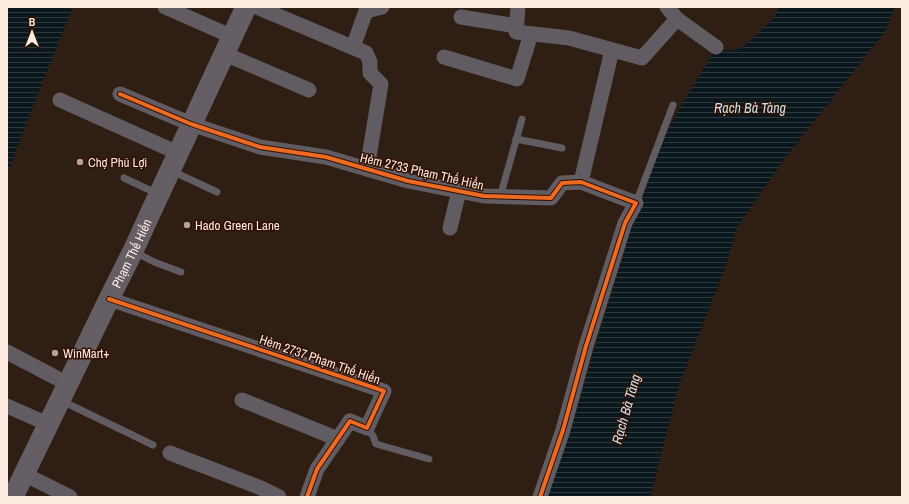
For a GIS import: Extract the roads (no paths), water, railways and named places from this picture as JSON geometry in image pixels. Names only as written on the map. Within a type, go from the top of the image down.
[{"type":"main road","name":"Phạm Thế Hiển","points":[[13,497],[108,299],[133,252],[246,7]]},
{"type":"street","points":[[165,7],[309,90]]},
{"type":"street","points":[[257,7],[366,53],[370,62],[370,73],[380,84],[367,169]]},
{"type":"street","points":[[353,47],[366,11],[382,7]]},
{"type":"street","points":[[518,7],[516,32],[569,38],[642,58],[677,19]]},
{"type":"street","points":[[667,7],[677,19],[716,47]]},
{"type":"street","points":[[462,17],[516,26]]},
{"type":"street","points":[[444,57],[516,79],[531,34]]},
{"type":"street","points":[[581,182],[612,50]]},
{"type":"street","name":"Hẻm 2733 Phạm Thế Hiển","points":[[120,94],[191,124],[260,147],[326,157],[408,181],[484,196],[551,198],[562,183],[581,182],[636,203]]},
{"type":"street","points":[[60,100],[174,162]]},
{"type":"street","points":[[450,228],[459,191]]},
{"type":"street","points":[[540,497],[563,430],[586,346],[625,223],[636,203]]},
{"type":"street","name":"Hẻm 2737 Phạm Thế Hiển","points":[[108,299],[384,391],[367,428]]},
{"type":"street","points":[[7,352],[64,392]]},
{"type":"street","points":[[242,400],[338,438]]},
{"type":"street","points":[[7,406],[48,424]]},
{"type":"street","points":[[307,497],[317,469],[350,421],[367,428]]},
{"type":"street","points":[[170,453],[259,493],[279,497]]},
{"type":"street","points":[[24,474],[70,497]]},
{"type":"lane","points":[[636,203],[673,105]]},
{"type":"lane","points":[[500,197],[522,119]]},
{"type":"lane","points":[[516,140],[562,148]]},
{"type":"lane","points":[[174,162],[217,192]]},
{"type":"lane","points":[[124,178],[159,194]]},
{"type":"lane","points":[[133,252],[180,272]]},
{"type":"lane","points":[[64,392],[153,445]]},
{"type":"lane","points":[[367,428],[373,436],[376,444],[429,459]]},
{"type":"water","points":[[7,7],[73,7],[7,174]]},
{"type":"water","name":"Rạch Bà Tàng","points":[[780,7],[895,7],[884,33],[785,158],[738,226],[725,268],[679,386],[650,497],[547,497],[566,443],[632,224],[665,135],[714,52],[741,49],[770,22]]},
{"type":"place","name":"Chợ Phú Lợi","points":[[80,162]]},
{"type":"place","name":"Hado Green Lane","points":[[187,225]]},
{"type":"place","name":"WinMart+","points":[[55,353]]}]
